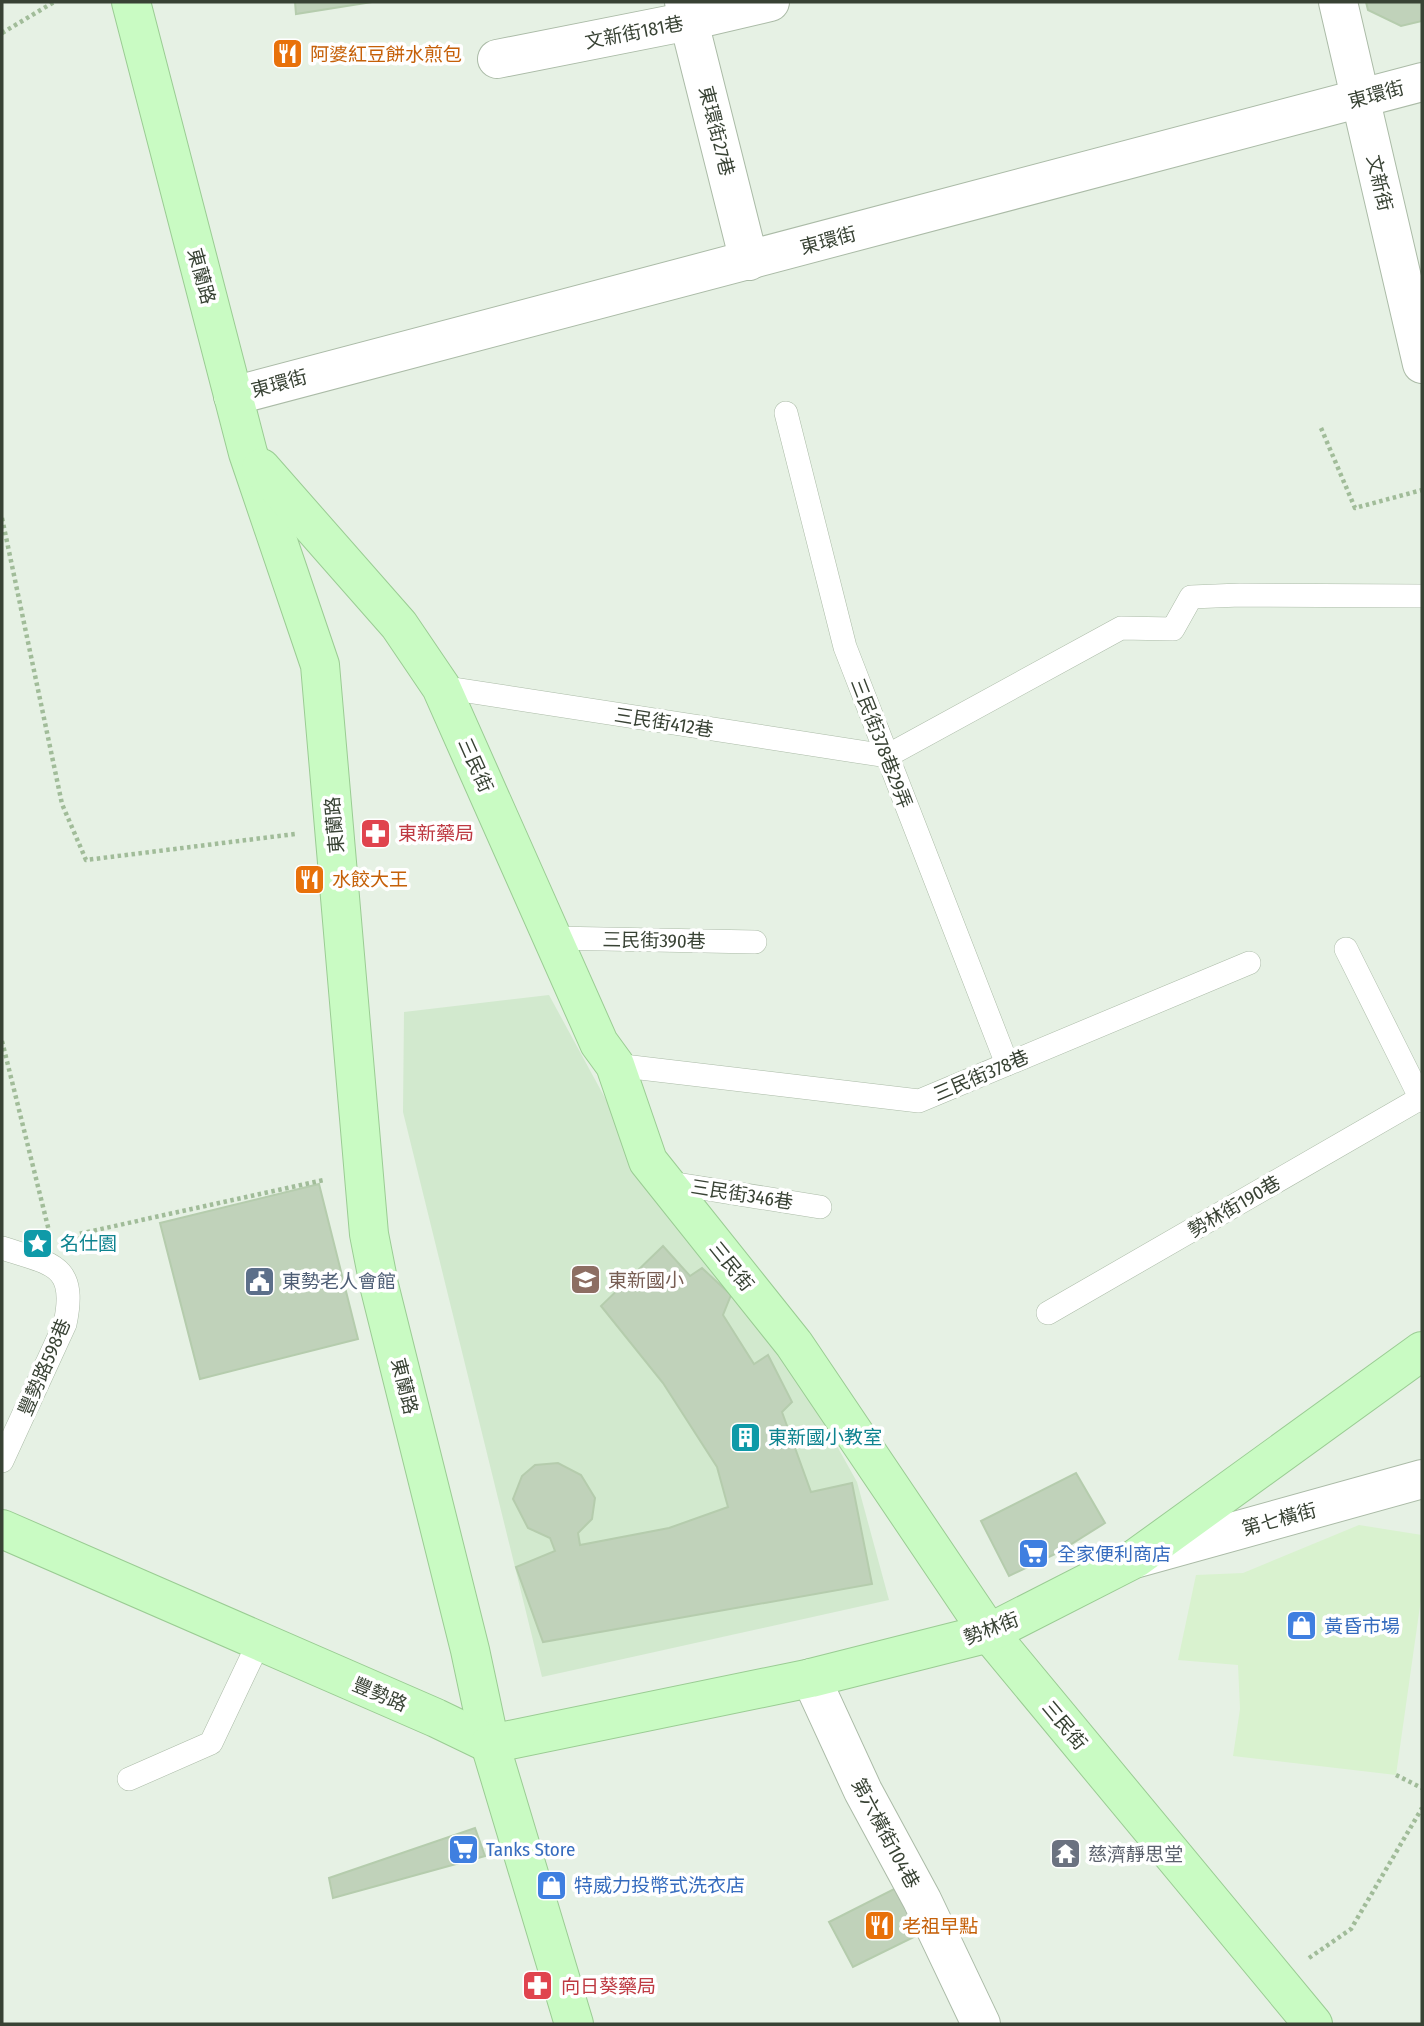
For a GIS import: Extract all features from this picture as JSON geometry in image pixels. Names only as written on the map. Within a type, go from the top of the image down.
[{"type":"street","name":"東蘭路","points":[[131,2],[248,453],[320,665],[369,1234],[379,1285],[467,1637],[490,1744]]},
{"type":"street","name":"文新街181巷","points":[[498,59],[687,11],[770,2]]},
{"type":"street","name":"文新街","points":[[1338,2],[1422,364]]},
{"type":"street","name":"東環街27巷","points":[[687,11],[749,261]]},
{"type":"street","name":"東環街","points":[[233,396],[1422,82]]},
{"type":"street","name":"三民街","points":[[248,453],[399,625],[441,687],[599,1043],[615,1065],[648,1161],[794,1344],[989,1633],[1313,2024]]},
{"type":"street","name":"勢林街","points":[[490,1744],[811,1678],[989,1633],[1136,1558],[1422,1352]]},
{"type":"street","name":"第七橫街","points":[[1136,1558],[1422,1479]]},
{"type":"street","name":"豐勢路","points":[[2,1529],[490,1744]]},
{"type":"street","name":"第六橫街104巷","points":[[811,1678],[863,1791],[922,1900],[981,2024]]},
{"type":"street","points":[[490,1744],[575,2024]]},
{"type":"lane","name":"三民街378巷29弄","points":[[786,413],[845,647],[1007,1064]]},
{"type":"lane","points":[[887,756],[1121,628],[1173,629],[1191,597],[1422,596]]},
{"type":"lane","name":"三民街412巷","points":[[441,687],[887,756]]},
{"type":"lane","name":"三民街390巷","points":[[554,938],[755,942]]},
{"type":"lane","name":"勢林街190巷","points":[[1048,1313],[1421,1100],[1346,949]]},
{"type":"lane","name":"三民街378巷","points":[[615,1065],[919,1101],[1249,963]]},
{"type":"lane","name":"三民街346巷","points":[[664,1182],[820,1207]]},
{"type":"lane","points":[[2,1248],[53,1261]]},
{"type":"lane","name":"豐勢路598巷","points":[[2,1461],[65,1324],[70,1301],[65,1278],[53,1261]]},
{"type":"lane","points":[[129,1779],[211,1743],[260,1642]]},
{"type":"path","points":[[2,33],[54,2]]},
{"type":"path","points":[[1321,428],[1355,508],[1422,490]]},
{"type":"path","points":[[2,518],[62,804],[86,860],[334,829]]},
{"type":"path","points":[[2,1041],[53,1261]]},
{"type":"path","points":[[53,1261],[78,1234],[364,1171]]},
{"type":"path","points":[[1396,1775],[1422,1788]]},
{"type":"path","points":[[1277,1981],[1351,1929],[1422,1808]]},
{"type":"shaded area","name":"東新國小","points":[[549,995],[666,1210],[784,1351],[857,1482],[889,1600],[542,1677],[403,1112],[404,1012]]},
{"type":"shaded area","name":"黃昏市場","points":[[1359,1525],[1422,1535],[1422,1592],[1396,1775],[1233,1756],[1240,1709],[1238,1665],[1178,1660],[1196,1575],[1243,1573]]},
{"type":"building","points":[[295,2],[372,2],[296,14]]},
{"type":"building","points":[[1366,2],[1422,2],[1422,21],[1401,26],[1368,10]]},
{"type":"building","name":"東勢老人會館","points":[[319,1184],[358,1339],[200,1379],[160,1223]]},
{"type":"building","name":"東新國小教室","points":[[663,1246],[690,1276],[702,1268],[731,1295],[723,1315],[754,1364],[768,1355],[792,1402],[782,1412],[811,1492],[852,1483],[872,1584],[543,1642],[516,1567],[555,1551],[550,1538],[528,1528],[513,1499],[522,1476],[535,1465],[558,1463],[581,1475],[595,1498],[592,1519],[578,1533],[580,1545],[669,1528],[728,1507],[717,1467],[663,1383],[601,1306]]},
{"type":"building","points":[[1076,1473],[1105,1523],[1057,1553],[1009,1576],[981,1521]]},
{"type":"building","points":[[475,1828],[485,1856],[333,1898],[329,1878]]},
{"type":"building","name":"老祖早點","points":[[902,1885],[928,1930],[853,1967],[829,1922]]},
{"type":"place","name":"阿婆紅豆餅水煎包","points":[[287,54]]},
{"type":"place","name":"東新藥局","points":[[375,833]]},
{"type":"place","name":"水餃大王","points":[[309,879]]},
{"type":"place","name":"名仕園","points":[[37,1243]]},
{"type":"place","name":"東新國小","points":[[585,1280]]},
{"type":"place","name":"東勢老人會館","points":[[259,1281]]},
{"type":"place","name":"東新國小教室","points":[[745,1437]]},
{"type":"place","name":"全家便利商店","points":[[1034,1554]]},
{"type":"place","name":"黃昏市場","points":[[1301,1626]]},
{"type":"place","name":"Tanks Store","points":[[463,1849]]},
{"type":"place","name":"慈濟靜思堂","points":[[1065,1854]]},
{"type":"place","name":"特威力投幣式洗衣店","points":[[551,1885]]},
{"type":"place","name":"老祖早點","points":[[879,1926]]},
{"type":"place","name":"向日葵藥局","points":[[538,1986]]}]
